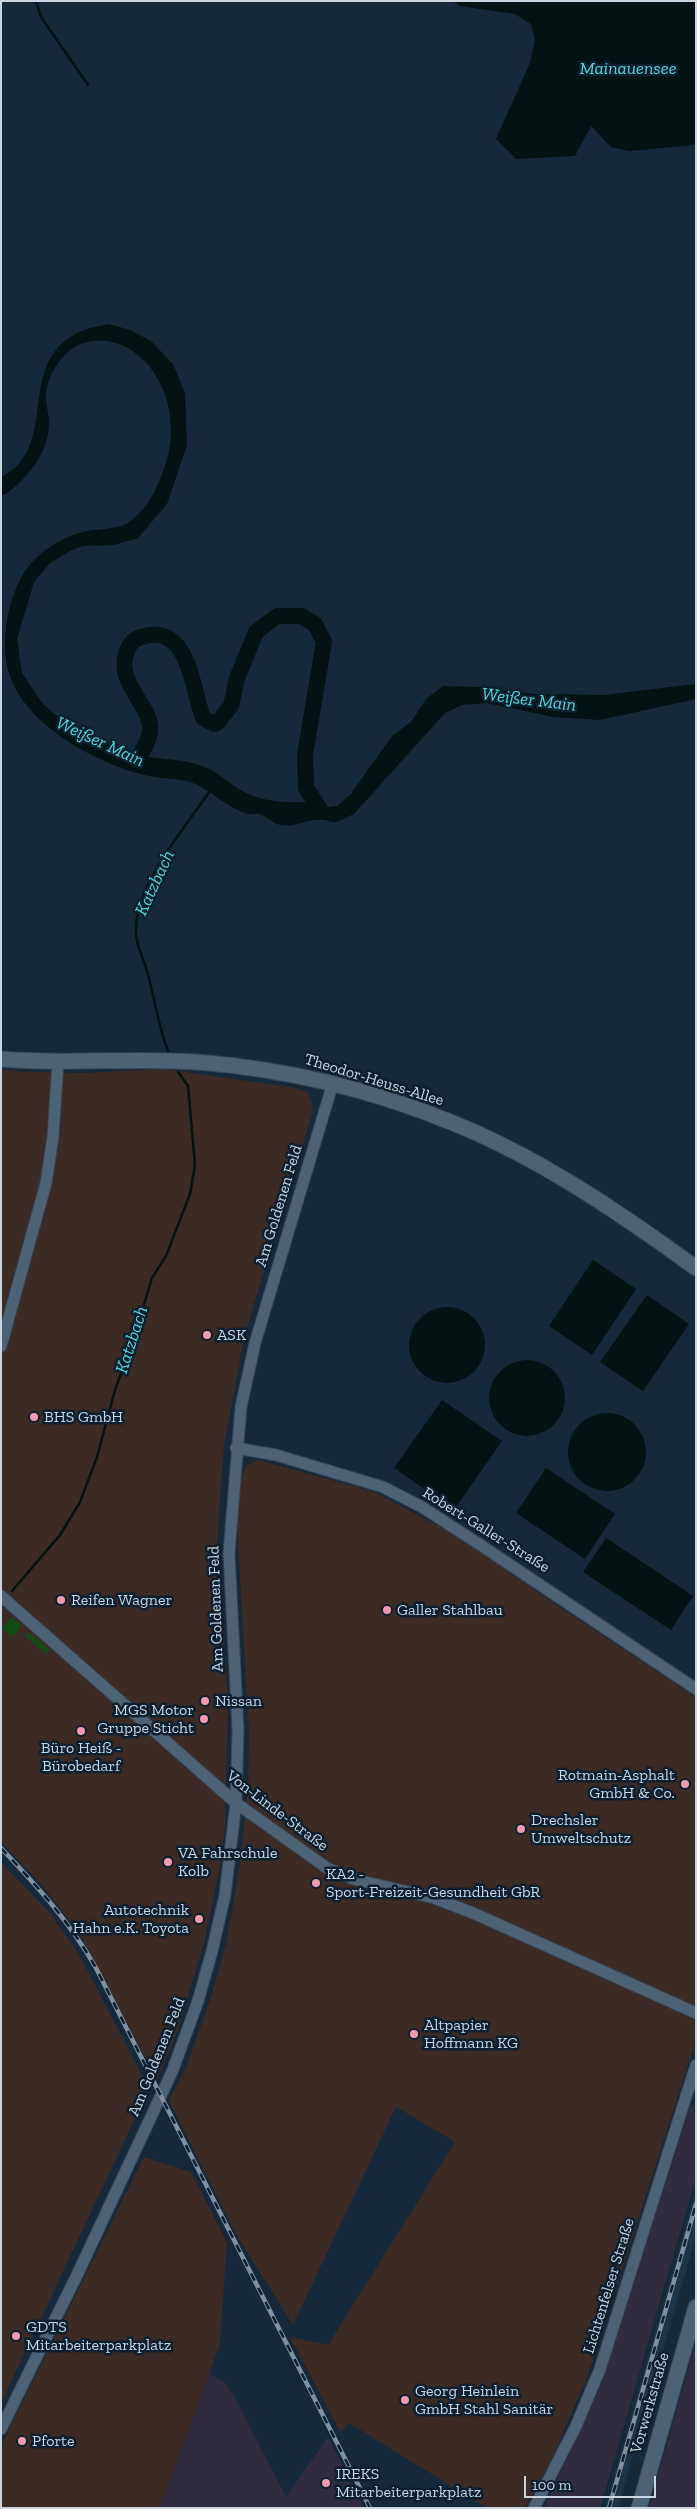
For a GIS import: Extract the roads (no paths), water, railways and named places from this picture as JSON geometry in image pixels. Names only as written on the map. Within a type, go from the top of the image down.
[{"type":"main road","name":"Theodor-Heuss-Allee","points":[[1,1059],[58,1062],[196,1062],[274,1071],[332,1083],[454,1123],[531,1160],[586,1193],[696,1268]]},
{"type":"main road","name":"Vorwerkstraße","points":[[638,2508],[696,2307]]},
{"type":"street","points":[[1,1346],[46,1182],[53,1138],[58,1062]]},
{"type":"street","name":"Am Goldenen Feld","points":[[1,2429],[82,2265],[172,2072],[187,2034],[212,1952],[225,1896],[236,1803],[238,1730],[229,1553],[236,1448],[241,1407],[255,1342],[332,1083]]},
{"type":"street","name":"Robert-Galler-Straße","points":[[236,1448],[284,1458],[382,1486],[422,1507],[696,1688]]},
{"type":"street","name":"Von-Linde-Straße","points":[[1,1596],[236,1803],[327,1868],[353,1878],[434,1898],[473,1913],[696,2013]]},
{"type":"street","name":"Lichtenfelser Straße","points":[[534,2508],[576,2426],[600,2369],[696,2065]]},
{"type":"water","name":"Mainauensee","points":[[453,1],[696,1],[696,145],[629,151],[611,147],[591,126],[575,156],[516,159],[496,139],[530,63],[535,40],[531,24],[515,14],[459,6]]},
{"type":"water","name":"Weißer Main","points":[[109,324],[130,330],[151,341],[173,364],[185,393],[187,445],[167,504],[138,538],[114,545],[83,546],[70,551],[50,563],[34,582],[17,639],[22,673],[43,704],[53,713],[92,736],[124,751],[143,756],[194,763],[207,768],[253,796],[287,802],[323,801],[328,807],[337,806],[350,795],[392,736],[411,722],[426,699],[443,686],[477,687],[533,694],[604,695],[696,684],[696,699],[600,720],[553,717],[487,703],[462,705],[445,713],[354,814],[336,822],[321,820],[279,825],[259,814],[249,814],[226,804],[199,786],[189,782],[139,774],[91,755],[68,741],[46,725],[28,707],[14,687],[7,665],[5,644],[11,601],[24,573],[36,558],[52,546],[79,533],[126,524],[140,513],[148,503],[166,463],[170,448],[171,432],[167,402],[155,374],[146,362],[122,345],[107,341],[87,342],[70,350],[60,360],[52,373],[47,387],[46,398],[49,426],[40,456],[28,474],[4,495],[1,495],[1,477],[21,462],[31,442],[45,371],[56,350],[76,334]]},
{"type":"water","points":[[593,1260],[636,1289],[592,1355],[549,1326]]},
{"type":"water","points":[[647,1295],[689,1324],[643,1391],[600,1362]]},
{"type":"water","points":[[447,1307],[462,1310],[474,1318],[482,1330],[485,1345],[482,1360],[474,1372],[462,1380],[447,1383],[432,1380],[420,1372],[412,1360],[409,1345],[412,1330],[420,1318],[432,1310]]},
{"type":"water","points":[[527,1360],[542,1363],[554,1371],[562,1383],[565,1398],[562,1413],[554,1425],[542,1433],[527,1436],[512,1433],[500,1425],[492,1413],[489,1398],[492,1383],[500,1371],[512,1363]]},
{"type":"water","points":[[442,1400],[502,1441],[454,1510],[394,1468]]},
{"type":"water","points":[[607,1413],[622,1416],[635,1424],[643,1437],[646,1452],[643,1467],[635,1480],[622,1488],[607,1491],[592,1488],[579,1480],[571,1467],[568,1452],[571,1437],[579,1424],[592,1416]]},
{"type":"water","points":[[546,1468],[615,1514],[585,1559],[516,1513]]},
{"type":"water","points":[[606,1538],[693,1596],[671,1630],[583,1572]]},
{"type":"waterway","points":[[36,1],[41,17],[88,85]]},
{"type":"waterway","name":"Weißer Main","points":[[136,761],[147,743],[150,731],[145,711],[128,681],[125,670],[125,658],[130,645],[136,639],[150,635],[163,636],[174,642],[182,652],[188,665],[203,718],[214,724],[218,722],[231,706],[237,678],[256,632],[277,616],[301,616],[315,624],[324,642],[305,755],[306,788],[320,809]]},
{"type":"waterway","name":"Katzbach","points":[[168,1051],[148,972],[137,940],[137,916],[143,897],[163,858],[210,791]]},
{"type":"waterway","name":"Katzbach","points":[[12,1591],[60,1535],[80,1502],[97,1457],[115,1390],[133,1341],[152,1278],[166,1256],[190,1194],[195,1165],[188,1086],[178,1072]]},
{"type":"railway","points":[[1,1848],[64,1920],[96,1968],[370,2508]]},
{"type":"railway","points":[[609,2508],[696,2204]]},
{"type":"place","name":"ASK","points":[[207,1335]]},
{"type":"place","name":"BHS GmbH","points":[[34,1417]]},
{"type":"place","name":"Reifen Wagner","points":[[61,1600]]},
{"type":"place","name":"Galler Stahlbau","points":[[387,1610]]},
{"type":"place","name":"Nissan","points":[[205,1701]]},
{"type":"place","name":"MGS Motor Gruppe Sticht","points":[[204,1719]]},
{"type":"place","name":"Büro Heiß - Bürobedarf","points":[[81,1731]]},
{"type":"place","name":"Rotmain-Asphalt GmbH & Co.","points":[[685,1784]]},
{"type":"place","name":"Drechsler Umweltschutz","points":[[521,1829]]},
{"type":"place","name":"VA Fahrschule Kolb","points":[[168,1862]]},
{"type":"place","name":"KA2 - Sport-Freizeit-Gesundheit GbR","points":[[316,1883]]},
{"type":"place","name":"Autotechnik Hahn e.K. Toyota","points":[[199,1919]]},
{"type":"place","name":"Altpapier Hoffmann KG","points":[[414,2034]]},
{"type":"place","name":"GDTS Mitarbeiterparkplatz","points":[[16,2336]]},
{"type":"place","name":"Georg Heinlein GmbH Stahl Sanitär","points":[[405,2400]]},
{"type":"place","name":"Pforte","points":[[22,2441]]},
{"type":"place","name":"IREKS Mitarbeiterparkplatz","points":[[326,2483]]}]
